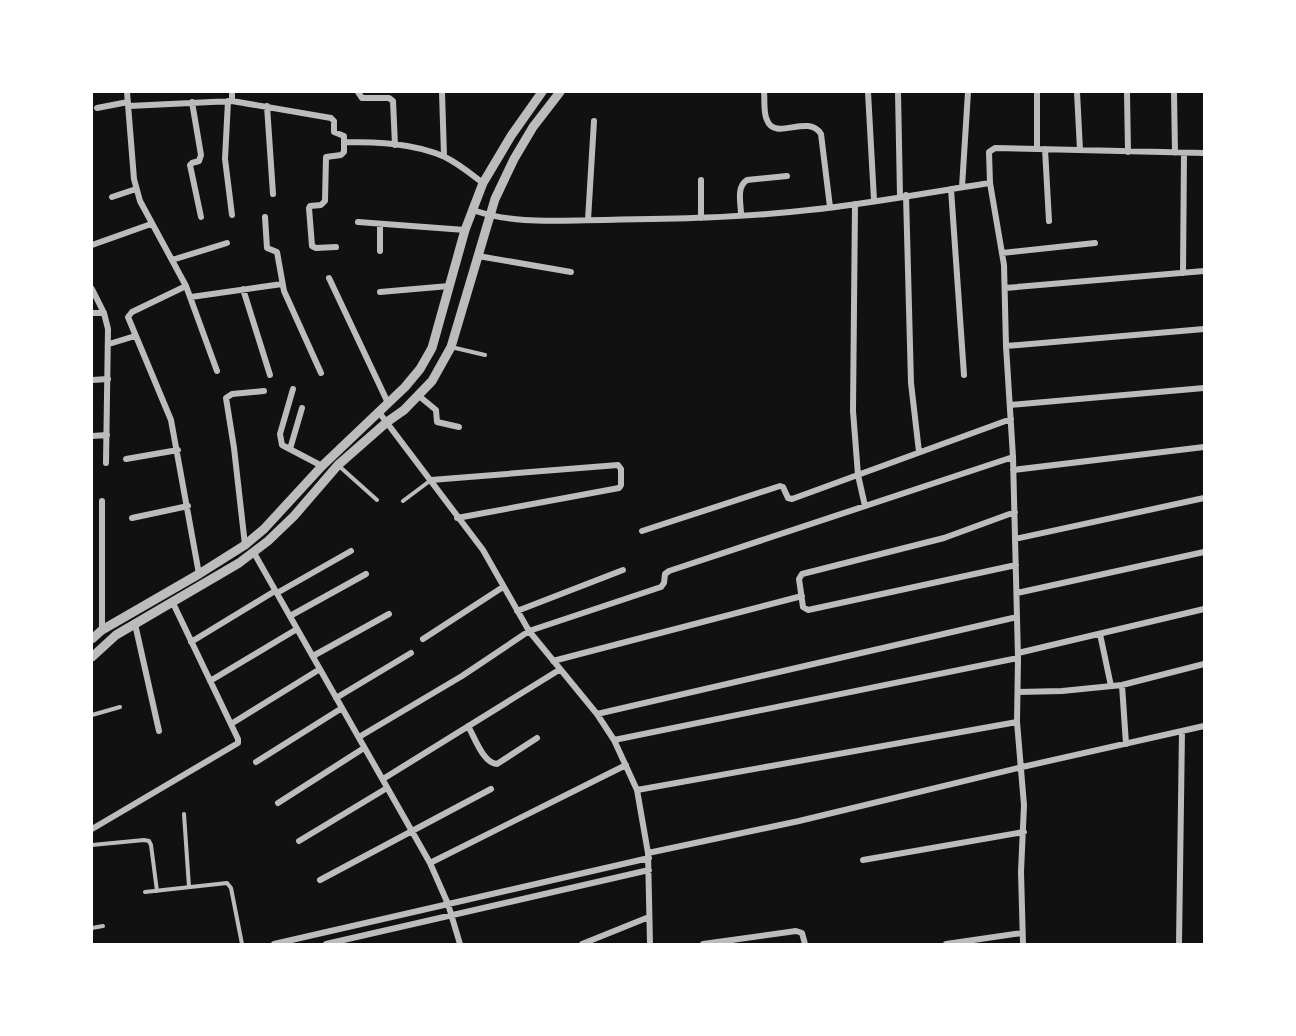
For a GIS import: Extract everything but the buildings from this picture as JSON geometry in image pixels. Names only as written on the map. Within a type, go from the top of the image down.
[{"type":"street","points":[[127,92],[136,189],[151,224],[191,297],[217,371]]},
{"type":"street","points":[[232,92],[225,159],[232,215]]},
{"type":"street","points":[[358,92],[362,98],[389,98],[393,101]]},
{"type":"street","points":[[392,92],[395,145]]},
{"type":"street","points":[[442,92],[444,156]]},
{"type":"street","points":[[92,639],[102,630],[245,545],[281,512],[322,466],[420,369],[432,348],[465,230],[483,183],[511,136],[542,92]]},
{"type":"street","points":[[92,657],[116,635],[254,553],[281,529],[338,465],[419,396],[432,381],[452,347],[495,199],[514,159],[533,127],[560,92]]},
{"type":"street","points":[[764,92],[767,121],[771,127],[777,129],[808,125],[821,134],[830,207]]},
{"type":"street","points":[[868,92],[874,200]]},
{"type":"street","points":[[898,92],[911,383],[919,452]]},
{"type":"street","points":[[962,188],[968,92]]},
{"type":"street","points":[[1037,92],[1037,149]]},
{"type":"street","points":[[1077,92],[1080,150]]},
{"type":"street","points":[[1127,92],[1128,152]]},
{"type":"street","points":[[1174,92],[1176,153]]},
{"type":"street","points":[[97,108],[128,104],[230,101],[328,116],[334,121],[335,133],[342,134],[344,152],[326,157],[324,203],[309,207],[312,246],[316,248],[336,247]]},
{"type":"street","points":[[192,102],[201,155],[199,161],[190,165],[201,217]]},
{"type":"street","points":[[267,106],[273,194]]},
{"type":"street","points":[[588,220],[594,121]]},
{"type":"street","points":[[344,142],[378,142],[444,156],[483,183]]},
{"type":"street","points":[[1023,945],[1021,873],[1024,832],[1022,767],[1017,722],[1018,655],[1013,456],[1005,288],[1002,253],[990,183],[989,152],[995,148],[1204,153]]},
{"type":"street","points":[[1045,149],[1049,221]]},
{"type":"street","points":[[1183,273],[1184,153]]},
{"type":"street","points":[[741,216],[740,188],[743,183],[747,180],[787,176]]},
{"type":"street","points":[[701,180],[701,218]]},
{"type":"street","points":[[473,210],[490,216],[525,220],[741,216],[855,204],[990,183]]},
{"type":"street","points":[[112,197],[136,189]]},
{"type":"street","points":[[951,189],[964,375]]},
{"type":"street","points":[[855,204],[853,411],[858,475],[865,506]]},
{"type":"street","points":[[265,217],[267,248],[277,252],[282,284],[321,373]]},
{"type":"street","points":[[358,222],[465,230]]},
{"type":"street","points":[[92,245],[151,224]]},
{"type":"street","points":[[380,224],[380,251]]},
{"type":"street","points":[[172,260],[227,243]]},
{"type":"street","points":[[1002,253],[1095,243]]},
{"type":"street","points":[[478,256],[571,272]]},
{"type":"street","points":[[1005,288],[1204,271]]},
{"type":"street","points":[[329,278],[388,403]]},
{"type":"street","points":[[191,297],[282,284]]},
{"type":"street","points":[[186,286],[129,314],[128,320],[166,404],[178,450],[199,574]]},
{"type":"street","points":[[380,292],[449,286]]},
{"type":"street","points":[[92,289],[104,313],[109,344],[106,463]]},
{"type":"street","points":[[243,289],[270,375]]},
{"type":"street","points":[[92,314],[104,313]]},
{"type":"street","points":[[1006,346],[1204,329]]},
{"type":"street","points":[[109,344],[135,336]]},
{"type":"street","points":[[92,380],[108,379]]},
{"type":"street","points":[[293,388],[279,438],[282,444],[322,466]]},
{"type":"street","points":[[1010,405],[1204,388]]},
{"type":"street","points":[[245,545],[226,398],[232,394],[264,391]]},
{"type":"street","points":[[419,396],[436,410],[437,422],[459,427]]},
{"type":"street","points":[[290,449],[302,408]]},
{"type":"street","points":[[378,411],[483,550],[529,631],[597,714],[614,740],[637,790],[649,856],[650,945]]},
{"type":"street","points":[[642,531],[780,486],[783,487],[788,498],[792,499],[1011,419]]},
{"type":"street","points":[[92,436],[106,435]]},
{"type":"street","points":[[1013,470],[1204,447]]},
{"type":"street","points":[[126,459],[178,450]]},
{"type":"street","points":[[359,737],[453,681],[529,631],[661,587],[665,574],[669,571],[1013,456]]},
{"type":"street","points":[[431,480],[618,465],[621,469],[619,488],[457,518]]},
{"type":"street","points":[[1015,539],[1204,498]]},
{"type":"street","points":[[102,501],[102,630]]},
{"type":"street","points":[[132,518],[188,506]]},
{"type":"street","points":[[1015,512],[944,538],[802,574],[799,579],[804,607],[808,610],[1016,565]]},
{"type":"street","points":[[191,642],[351,551]]},
{"type":"street","points":[[1017,593],[1204,552]]},
{"type":"street","points":[[254,553],[430,863],[452,914],[459,945]]},
{"type":"street","points":[[517,611],[624,570]]},
{"type":"street","points":[[290,616],[366,574]]},
{"type":"street","points":[[423,639],[503,587]]},
{"type":"street","points":[[553,661],[802,596]]},
{"type":"street","points":[[92,830],[237,745],[238,739],[172,602]]},
{"type":"street","points":[[614,740],[1018,655],[1204,609]]},
{"type":"street","points":[[313,656],[389,614]]},
{"type":"street","points":[[597,714],[1017,617]]},
{"type":"street","points":[[135,624],[159,731]]},
{"type":"street","points":[[210,681],[297,629]]},
{"type":"street","points":[[1100,634],[1111,686]]},
{"type":"street","points":[[336,698],[411,653]]},
{"type":"street","points":[[1018,692],[1062,692],[1122,685],[1204,664]]},
{"type":"street","points":[[231,724],[320,669]]},
{"type":"street","points":[[382,778],[559,669]]},
{"type":"street","points":[[1122,685],[1126,744]]},
{"type":"street","points":[[256,762],[342,708]]},
{"type":"street","points":[[637,790],[1017,722]]},
{"type":"street","points":[[468,726],[487,760],[494,764],[537,738]]},
{"type":"street","points":[[274,945],[1022,767],[1204,726]]},
{"type":"street","points":[[1179,945],[1182,731]]},
{"type":"street","points":[[278,803],[364,748]]},
{"type":"street","points":[[430,863],[626,765]]},
{"type":"street","points":[[299,841],[387,788]]},
{"type":"street","points":[[320,880],[491,789]]},
{"type":"street","points":[[863,860],[1024,832]]},
{"type":"street","points":[[326,945],[649,870]]},
{"type":"street","points":[[582,945],[649,917]]},
{"type":"street","points":[[703,945],[796,931],[802,933],[805,945]]},
{"type":"street","points":[[946,945],[1022,933]]},
{"type":"lane","points":[[452,347],[485,355]]},
{"type":"lane","points":[[338,465],[377,500]]},
{"type":"lane","points":[[404,501],[431,480]]},
{"type":"lane","points":[[92,715],[120,707]]},
{"type":"lane","points":[[184,814],[189,887]]},
{"type":"lane","points":[[92,845],[149,841],[157,891]]},
{"type":"lane","points":[[145,892],[224,882],[230,885],[242,945]]},
{"type":"lane","points":[[92,928],[103,926]]}]
